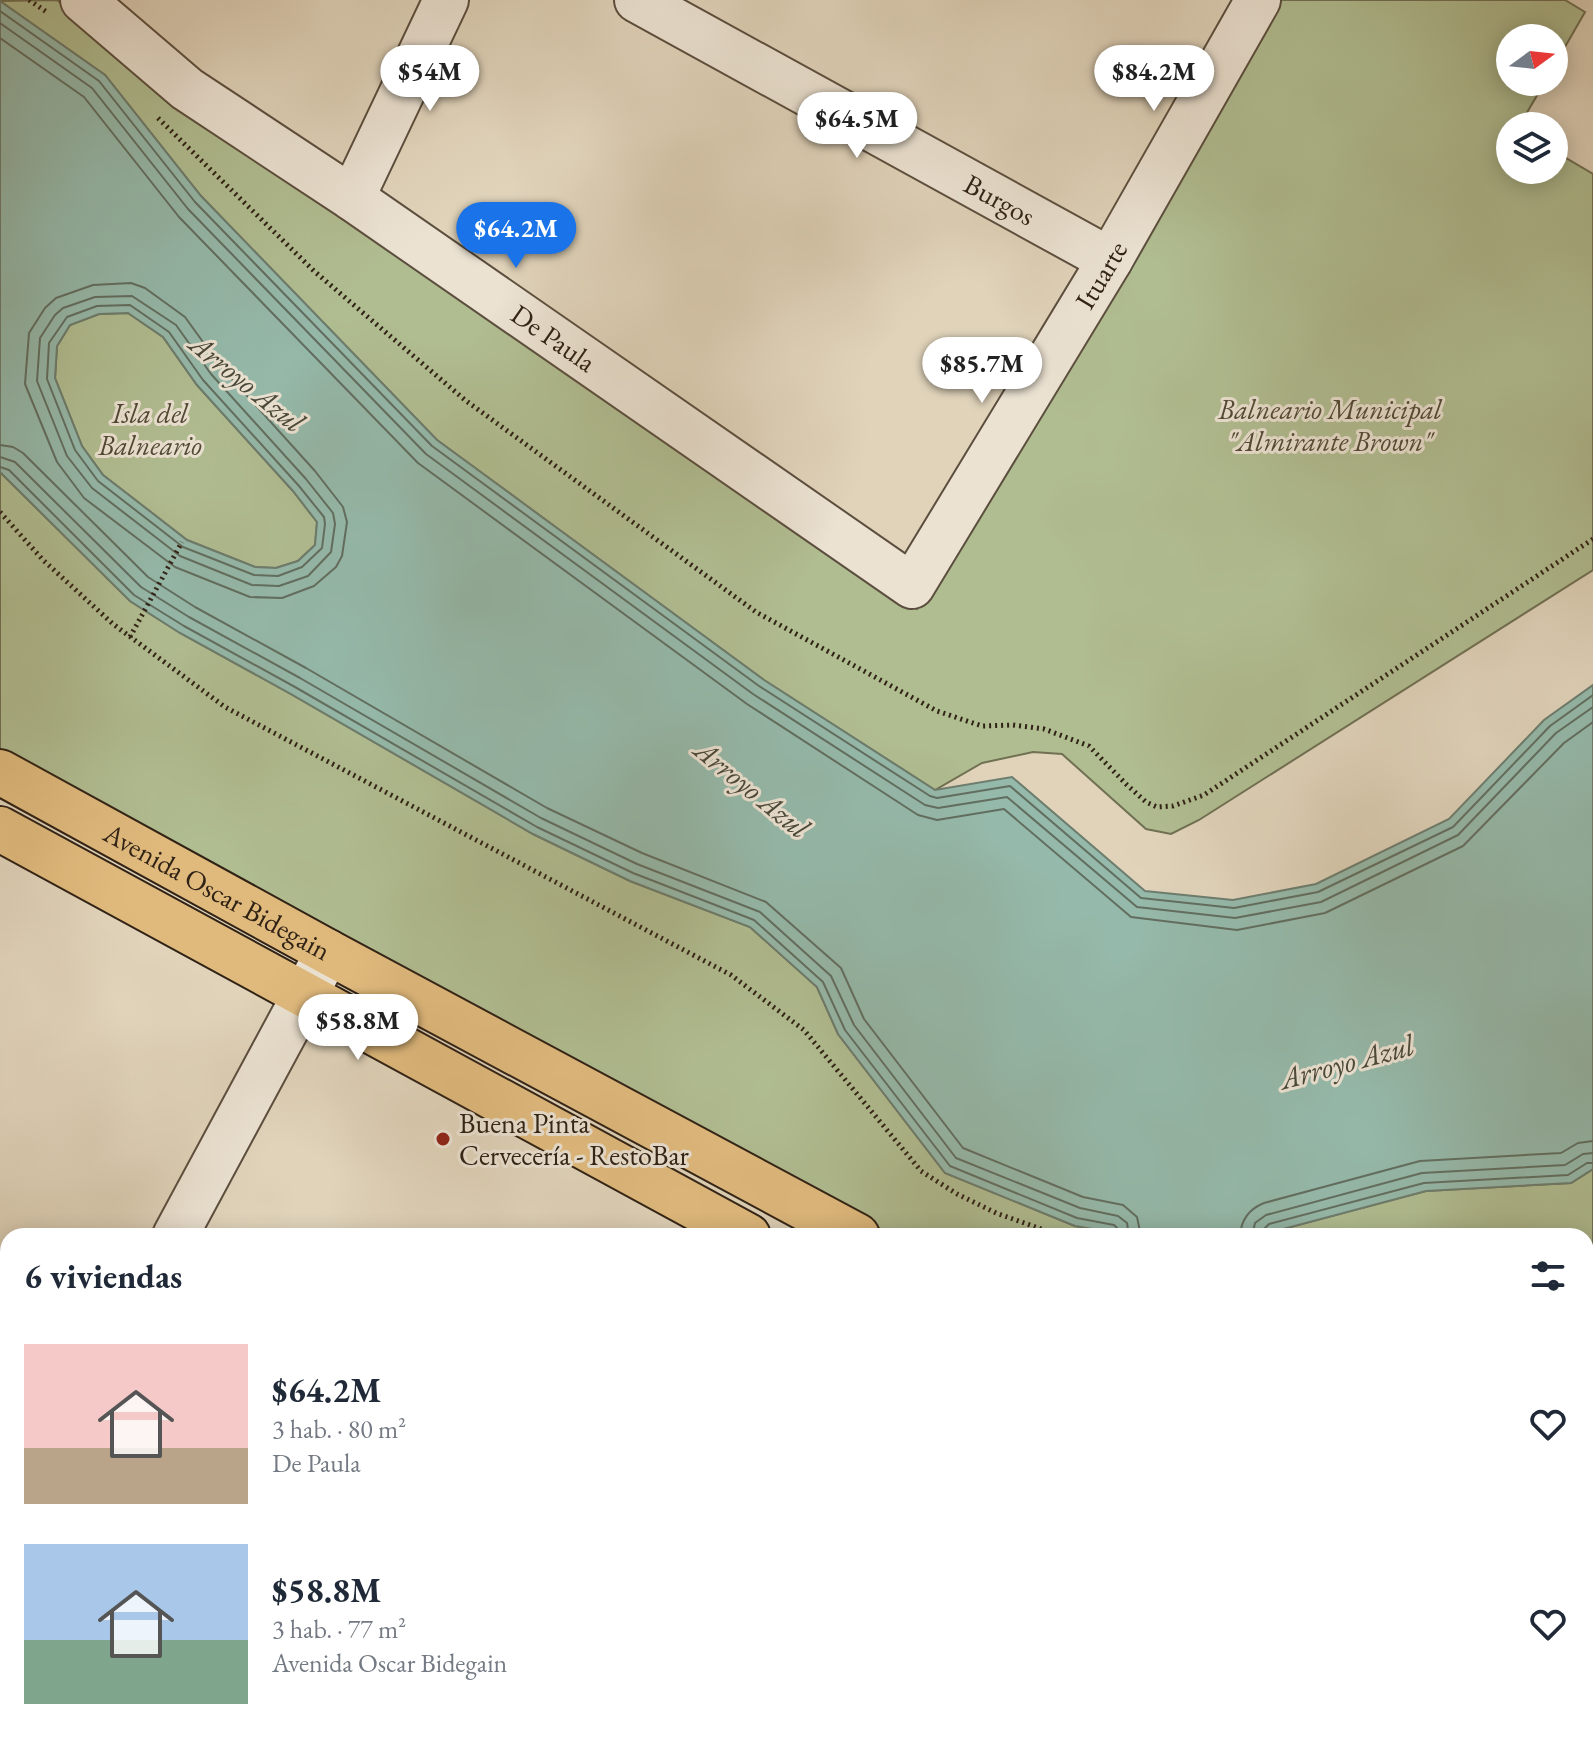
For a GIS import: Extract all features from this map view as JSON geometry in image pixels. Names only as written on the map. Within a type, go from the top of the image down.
[{"type":"main road","name":"Avenida Oscar Bidegain","points":[[0,772],[842,1228]]},
{"type":"main road","name":"Avenida Oscar Bidegain","points":[[0,829],[733,1228]]},
{"type":"street","name":"De Paula","points":[[83,0],[187,89],[352,198],[912,586]]},
{"type":"street","points":[[352,198],[446,0]]},
{"type":"street","name":"Burgos","points":[[637,0],[1110,260]]},
{"type":"street","name":"Ituarte","points":[[912,586],[1110,260],[1258,0]]},
{"type":"street","points":[[179,1228],[328,952]]},
{"type":"street","points":[[765,1228],[783,1196]]},
{"type":"path","points":[[0,512],[43,560],[130,637],[225,707],[731,975],[758,993],[804,1030],[921,1171],[957,1194],[996,1213],[1038,1228]]},
{"type":"path","points":[[130,637],[182,542]]},
{"type":"green space","name":"Balneario Municipal \"Almirante Brown\"","points":[[57,0],[170,95],[917,609],[1276,0],[1565,0],[1585,12],[1568,42],[1568,24],[1496,24],[1496,96],[1537,96],[1527,112],[1496,112],[1496,184],[1568,184],[1568,159],[1593,174],[1593,570],[1199,820],[1171,834],[1146,829],[1062,754],[1033,752],[982,763],[935,790],[764,680],[437,440],[201,196],[105,75],[0,1]]},
{"type":"green space","name":"Isla del Balneario","points":[[128,313],[163,337],[197,385],[317,522],[315,545],[298,561],[276,568],[255,567],[187,540],[103,475],[82,446],[55,378],[57,346],[70,325],[99,314]]},
{"type":"green space","points":[[0,472],[130,601],[180,633],[533,834],[630,881],[750,927],[817,987],[838,1034],[945,1173],[1087,1228],[878,1228],[0,750]]},
{"type":"green space","points":[[1593,1169],[1593,1228],[1287,1228],[1426,1191],[1571,1183]]},
{"type":"water","name":"Arroyo Azul","points":[[0,1],[105,75],[201,196],[437,440],[764,680],[935,790],[1012,777],[1145,891],[1233,900],[1316,884],[1449,819],[1544,720],[1593,685],[1593,1169],[1571,1183],[1426,1191],[1287,1228],[1075,1226],[945,1173],[838,1034],[817,987],[750,927],[630,881],[533,834],[180,633],[130,601],[0,472]],"holes":[[[128,313],[163,337],[197,385],[317,522],[315,545],[298,561],[276,568],[255,567],[187,540],[103,475],[82,446],[55,378],[57,346],[70,325],[99,314]]]},
{"type":"place","name":"Buena Pinta Cervecería - RestoBar","points":[[443,1139]]}]
